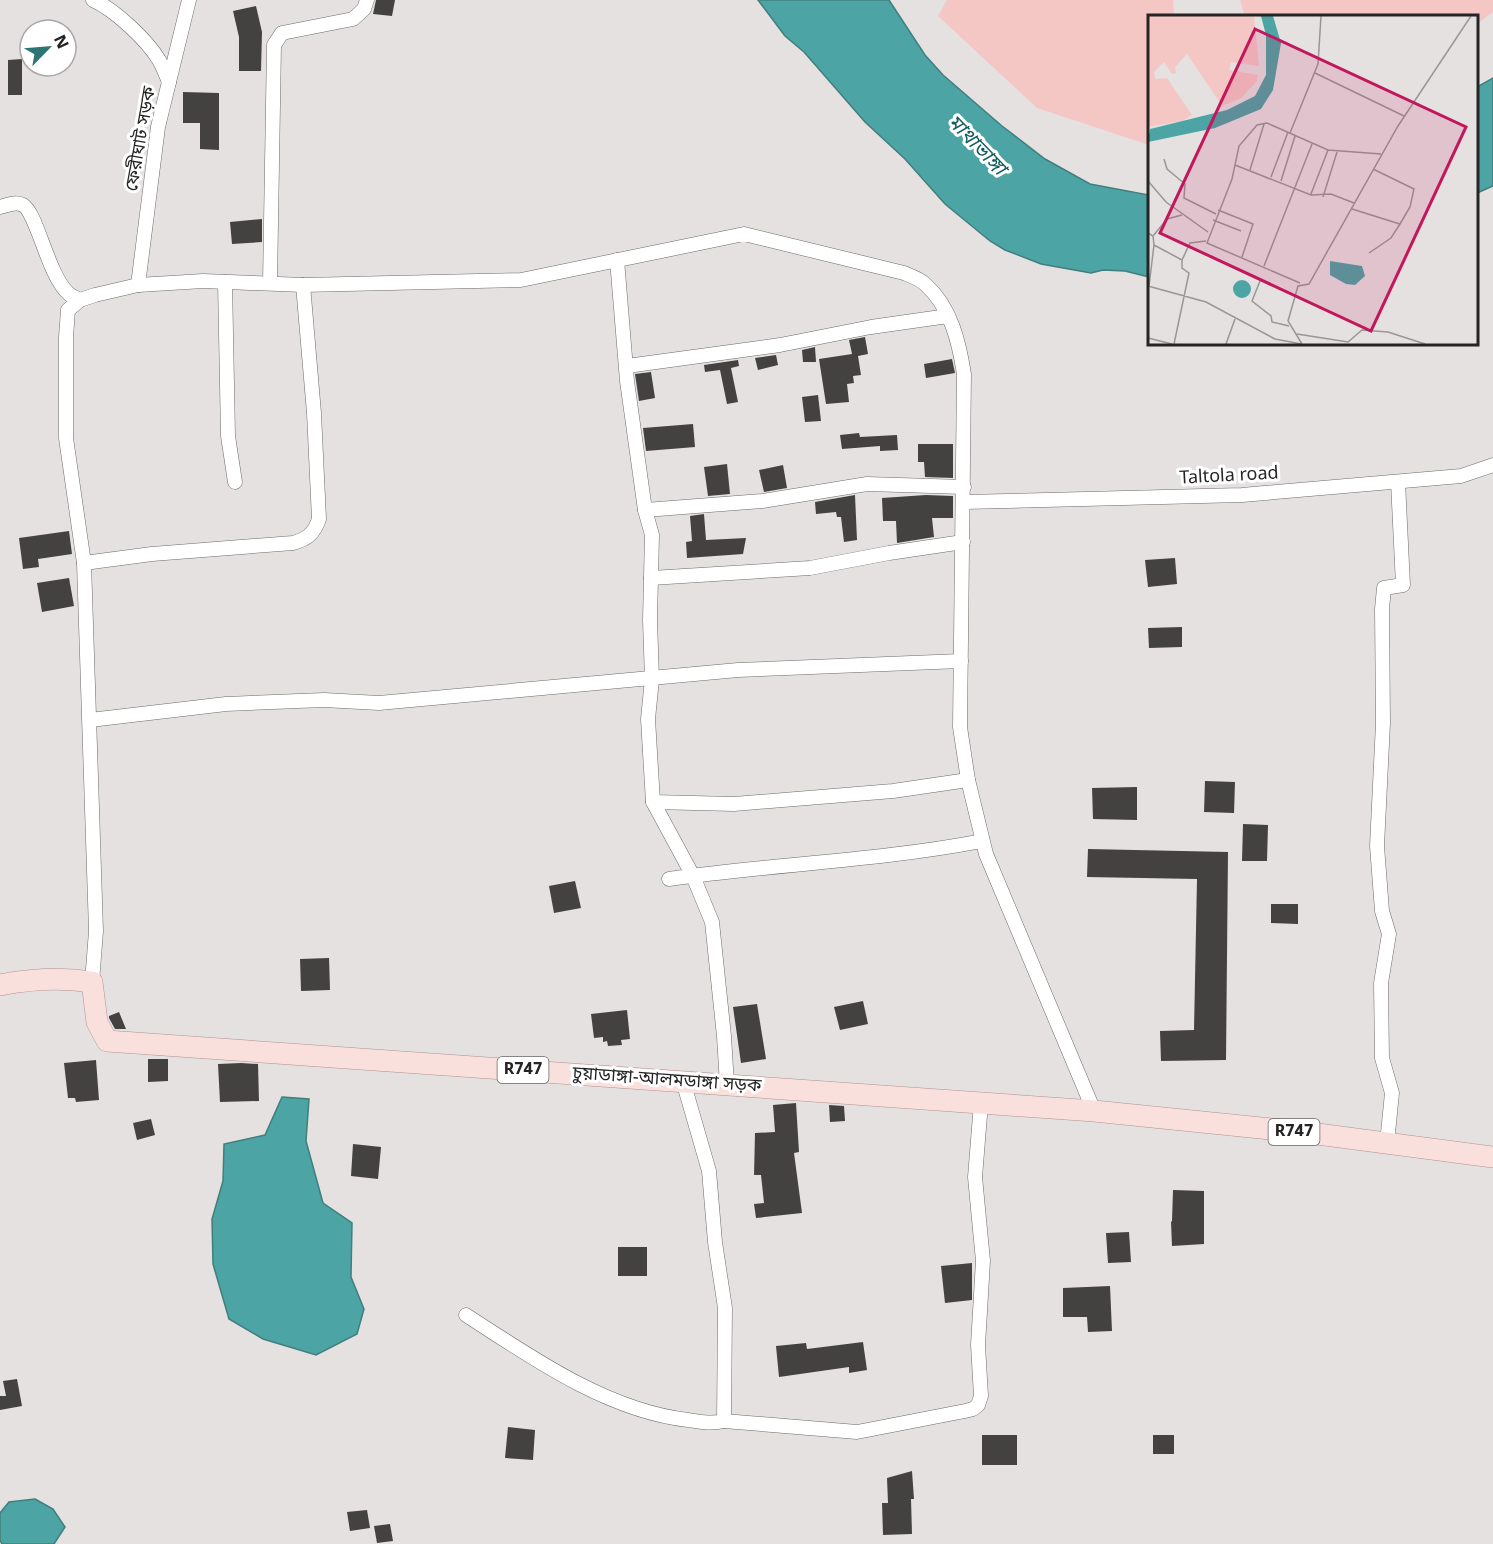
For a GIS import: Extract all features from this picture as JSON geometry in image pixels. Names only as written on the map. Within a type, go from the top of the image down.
[{"type":"main road","points":[[0,985],[32,979],[69,978],[92,982]]},
{"type":"main road","name":"চুয়াডাঙ্গা-আলমডাঙ্গা সড়ক","points":[[92,982],[97,1022],[106,1041],[1094,1111]]},
{"type":"main road","name":"R747","points":[[1094,1111],[1310,1133],[1493,1157]]},
{"type":"street","points":[[93,0],[103,4],[140,37],[159,60],[169,82]]},
{"type":"street","name":"ফেরীঘাট সড়ক","points":[[138,285],[158,127],[189,0]]},
{"type":"street","points":[[270,283],[274,45],[282,33],[353,19],[364,9],[367,0]]},
{"type":"street","points":[[0,207],[13,203],[24,206],[33,217],[45,253],[59,281],[68,293],[80,300]]},
{"type":"street","points":[[92,982],[96,930],[90,720],[84,563],[66,438],[68,310],[80,300],[138,285],[203,281],[303,285],[521,280],[744,234],[904,273],[924,282],[939,299],[958,338],[964,374],[960,727],[969,780],[982,841],[1017,932],[1094,1111]]},
{"type":"street","points":[[616,260],[645,510],[652,535],[652,679],[648,719],[653,802],[693,876],[712,922],[727,1085]]},
{"type":"street","points":[[225,282],[228,436],[235,482]]},
{"type":"street","points":[[84,563],[152,554],[292,543],[312,534],[319,519],[314,413],[303,285]]},
{"type":"street","points":[[627,366],[780,345],[871,327],[948,316]]},
{"type":"street","name":"Taltola road","points":[[964,502],[1242,495],[1461,476],[1493,465]]},
{"type":"street","points":[[1387,1143],[1392,1093],[1382,1058],[1381,983],[1389,934],[1382,910],[1377,846],[1383,723],[1382,609],[1384,588],[1402,585],[1398,482]]},
{"type":"street","points":[[645,510],[762,501],[867,484],[964,488]]},
{"type":"street","points":[[651,578],[810,568],[963,542]]},
{"type":"street","points":[[90,720],[226,704],[324,700],[379,703],[771,668],[961,661]]},
{"type":"street","points":[[653,802],[734,804],[892,791],[969,780]]},
{"type":"street","points":[[669,879],[731,870],[868,859],[982,841]]},
{"type":"street","points":[[683,1082],[709,1171],[724,1308],[724,1421]]},
{"type":"street","points":[[466,1316],[538,1362],[619,1403],[674,1419],[715,1424],[724,1421],[857,1432],[973,1409],[978,1405],[981,1396],[978,1345],[983,1262],[975,1177],[981,1103]]},
{"type":"shaded area","points":[[947,0],[1173,0],[1174,15],[1148,15],[1148,145],[1037,108],[938,16]]},
{"type":"shaded area","points":[[1240,0],[1493,0],[1493,12],[1478,23],[1478,15],[1245,15]]},
{"type":"water","name":"মাথাভাঙ্গা","points":[[758,0],[889,0],[925,55],[943,75],[1002,126],[1045,159],[1090,184],[1148,195],[1148,277],[1125,271],[1103,270],[1091,273],[1041,264],[1005,250],[990,241],[945,204],[905,159],[865,122],[804,52],[785,36]]},
{"type":"water","points":[[1493,78],[1493,186],[1478,193],[1478,86]]},
{"type":"water","points":[[282,1097],[309,1099],[306,1141],[323,1203],[352,1223],[351,1277],[364,1309],[357,1334],[316,1355],[263,1339],[229,1319],[213,1264],[212,1219],[223,1181],[224,1144],[265,1135]]},
{"type":"water","points":[[35,1499],[53,1509],[65,1527],[54,1544],[2,1544],[0,1513],[9,1502]]},
{"type":"building","points":[[376,0],[395,0],[392,16],[373,14]]},
{"type":"building","points":[[256,6],[262,32],[261,71],[239,71],[239,37],[233,11]]},
{"type":"building","points":[[18,59],[18,78],[22,78],[22,95],[8,95],[8,60]]},
{"type":"building","points":[[183,92],[219,93],[219,150],[200,149],[200,123],[183,123]]},
{"type":"building","points":[[262,219],[262,242],[232,244],[230,222]]},
{"type":"building","points":[[865,337],[868,354],[858,356],[861,375],[853,376],[854,383],[847,384],[849,402],[826,404],[819,359],[852,354],[849,340]]},
{"type":"building","points":[[815,347],[816,362],[803,362],[802,350]]},
{"type":"building","points":[[776,355],[778,365],[758,370],[755,358]]},
{"type":"building","points":[[952,359],[955,373],[926,378],[924,364]]},
{"type":"building","points":[[738,360],[739,366],[731,368],[738,402],[727,404],[720,370],[705,372],[704,365]]},
{"type":"building","points":[[651,372],[655,398],[639,401],[635,374]]},
{"type":"building","points":[[818,395],[821,421],[805,422],[802,397]]},
{"type":"building","points":[[693,424],[695,447],[646,451],[643,428]]},
{"type":"building","points":[[859,433],[860,437],[897,435],[898,450],[880,451],[880,446],[842,449],[840,435]]},
{"type":"building","points":[[918,444],[953,444],[953,478],[925,477],[924,462],[918,462]]},
{"type":"building","points":[[727,464],[730,494],[708,496],[704,467]]},
{"type":"building","points":[[783,465],[787,488],[764,492],[759,470]]},
{"type":"building","points":[[855,495],[857,540],[844,542],[841,517],[837,517],[836,512],[816,514],[815,502]]},
{"type":"building","points":[[953,496],[953,518],[932,518],[934,537],[897,543],[896,521],[883,521],[882,498]]},
{"type":"building","points":[[704,514],[706,540],[746,538],[743,554],[687,558],[686,542],[692,541],[690,516]]},
{"type":"building","points":[[69,531],[72,554],[38,559],[39,567],[23,569],[19,538]]},
{"type":"building","points":[[1175,558],[1177,584],[1148,587],[1145,560]]},
{"type":"building","points":[[69,578],[74,606],[42,612],[37,583]]},
{"type":"building","points":[[1182,627],[1182,647],[1149,648],[1148,628]]},
{"type":"building","points":[[1205,781],[1235,782],[1234,813],[1204,812]]},
{"type":"building","points":[[1137,787],[1137,820],[1093,819],[1092,788]]},
{"type":"building","points":[[1243,824],[1268,825],[1267,861],[1242,861]]},
{"type":"building","points":[[1088,849],[1228,852],[1226,1060],[1161,1061],[1160,1031],[1194,1030],[1197,879],[1087,877]]},
{"type":"building","points":[[575,881],[581,908],[554,913],[549,886]]},
{"type":"building","points":[[1271,904],[1298,904],[1298,924],[1271,923]]},
{"type":"building","points":[[329,958],[330,990],[301,991],[300,959]]},
{"type":"building","points":[[863,1001],[868,1024],[840,1030],[834,1007]]},
{"type":"building","points":[[757,1004],[766,1059],[741,1063],[733,1007]]},
{"type":"building","points":[[627,1010],[630,1039],[621,1040],[622,1045],[608,1046],[607,1041],[603,1042],[603,1037],[594,1038],[591,1014]]},
{"type":"building","points":[[119,1012],[126,1029],[115,1029],[109,1018]]},
{"type":"building","points":[[148,1059],[168,1059],[168,1081],[148,1082]]},
{"type":"building","points":[[96,1060],[99,1100],[76,1102],[75,1098],[68,1098],[64,1063]]},
{"type":"building","points":[[218,1064],[258,1064],[259,1101],[220,1102]]},
{"type":"building","points":[[796,1103],[799,1152],[794,1153],[802,1213],[756,1218],[754,1204],[764,1203],[761,1175],[754,1175],[755,1133],[775,1132],[773,1105]]},
{"type":"building","points":[[829,1105],[844,1106],[845,1121],[830,1122]]},
{"type":"building","points":[[151,1119],[155,1135],[137,1140],[133,1123]]},
{"type":"building","points":[[353,1144],[381,1147],[378,1179],[351,1176]]},
{"type":"building","points":[[1173,1190],[1204,1191],[1204,1244],[1172,1246]]},
{"type":"building","points":[[1129,1232],[1131,1262],[1108,1263],[1106,1233]]},
{"type":"building","points":[[618,1247],[647,1247],[647,1276],[618,1276]]},
{"type":"building","points":[[972,1263],[972,1300],[945,1303],[941,1266]]},
{"type":"building","points":[[1110,1286],[1112,1331],[1088,1332],[1087,1317],[1063,1317],[1063,1288]]},
{"type":"building","points":[[863,1342],[867,1370],[849,1373],[849,1367],[779,1377],[776,1346],[806,1343],[807,1349]]},
{"type":"building","points":[[17,1379],[22,1406],[0,1410],[0,1396],[6,1396],[3,1381]]},
{"type":"building","points":[[508,1427],[535,1430],[533,1460],[505,1458]]},
{"type":"building","points":[[982,1435],[1017,1435],[1017,1465],[982,1465]]},
{"type":"building","points":[[1153,1435],[1174,1435],[1174,1454],[1153,1454]]},
{"type":"building","points":[[912,1471],[914,1499],[911,1499],[912,1534],[883,1535],[882,1503],[888,1503],[887,1478]]},
{"type":"building","points":[[367,1510],[370,1528],[350,1531],[347,1512]]},
{"type":"building","points":[[390,1524],[393,1541],[377,1543],[374,1526]]}]
